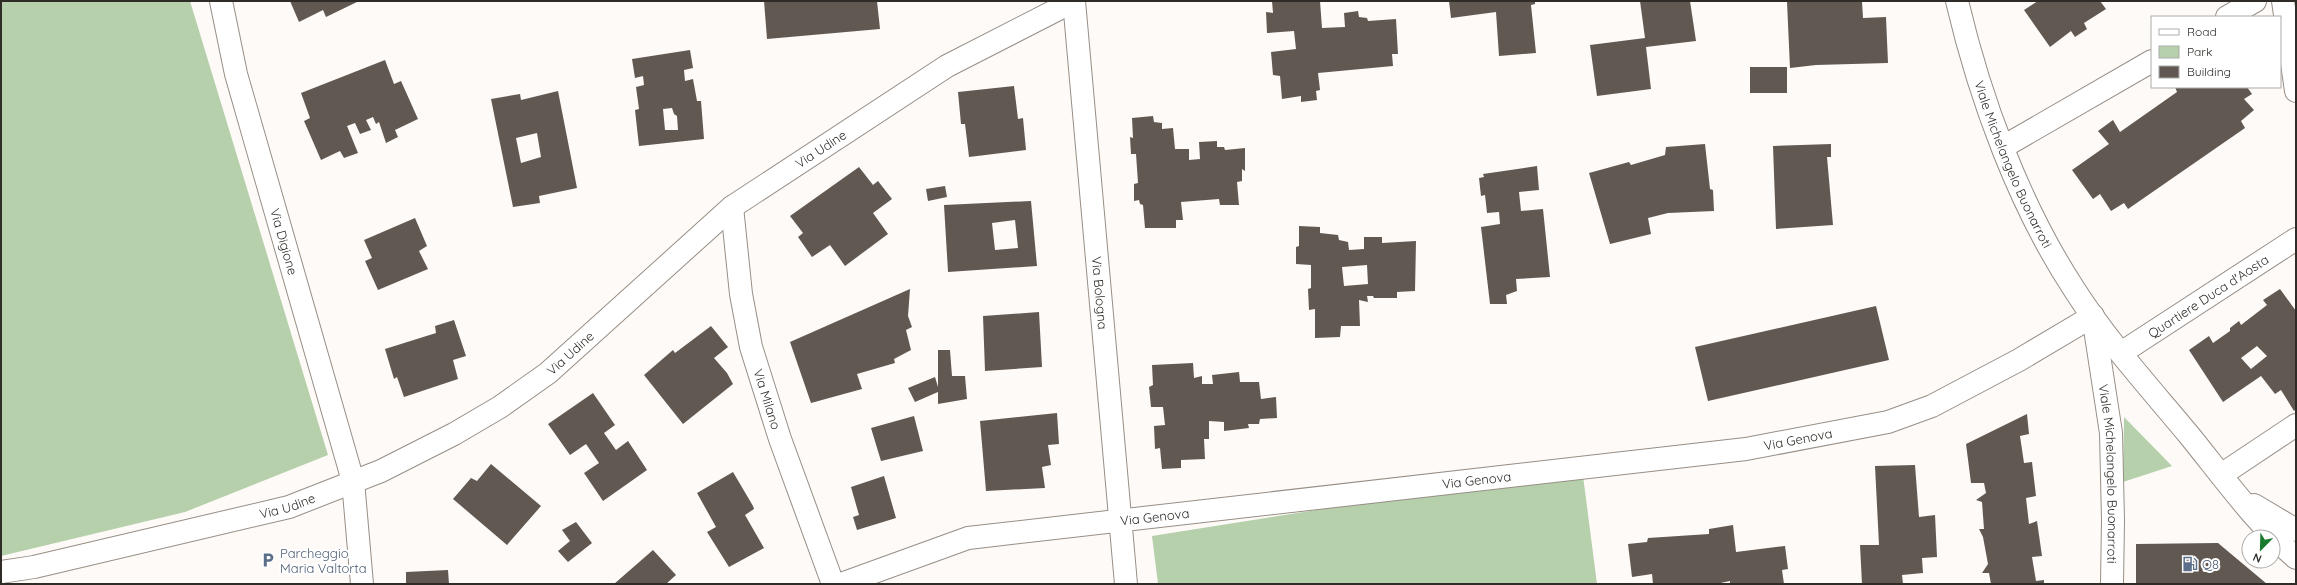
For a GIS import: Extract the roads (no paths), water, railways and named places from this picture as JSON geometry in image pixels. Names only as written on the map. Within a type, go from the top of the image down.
[{"type":"street","name":"Via Digione","points":[[221,1],[236,74],[353,481]]},
{"type":"street","name":"Via Udine","points":[[1,572],[34,567],[290,507],[410,457],[454,434],[500,407],[542,377],[732,207],[948,66],[1074,1]]},
{"type":"street","name":"Via Bologna","points":[[1074,1],[1122,522],[1126,584]]},
{"type":"street","name":"Viale Michelangelo Buonarroti","points":[[1957,1],[1983,91],[2003,147],[2041,232],[2074,289],[2121,353],[2239,497],[2279,542],[2296,558]]},
{"type":"street","points":[[2229,16],[2255,1]]},
{"type":"street","points":[[2283,1],[2296,92]]},
{"type":"street","points":[[2003,147],[2151,62]]},
{"type":"street","name":"Via Milano","points":[[732,207],[741,294],[751,347],[780,439],[833,584]]},
{"type":"street","name":"Quartiere Duca d'Aosta","points":[[2121,353],[2296,239]]},
{"type":"street","name":"Via Genova","points":[[841,584],[968,538],[1122,522],[1746,449],[1888,422],[1932,406],[2019,360],[2093,316]]},
{"type":"street","name":"Viale Michelangelo Buonarroti","points":[[2093,316],[2111,433],[2113,520],[2112,584]]},
{"type":"street","points":[[2221,475],[2296,425]]},
{"type":"street","points":[[353,481],[362,584]]},
{"type":"street","name":"Viale Michelangelo Buonarroti","points":[[2239,497],[2296,530]]},
{"type":"place","name":"Parcheggio Maria Valtorta","points":[[268,560]]},
{"type":"place","name":"Q8","points":[[2190,564]]}]
